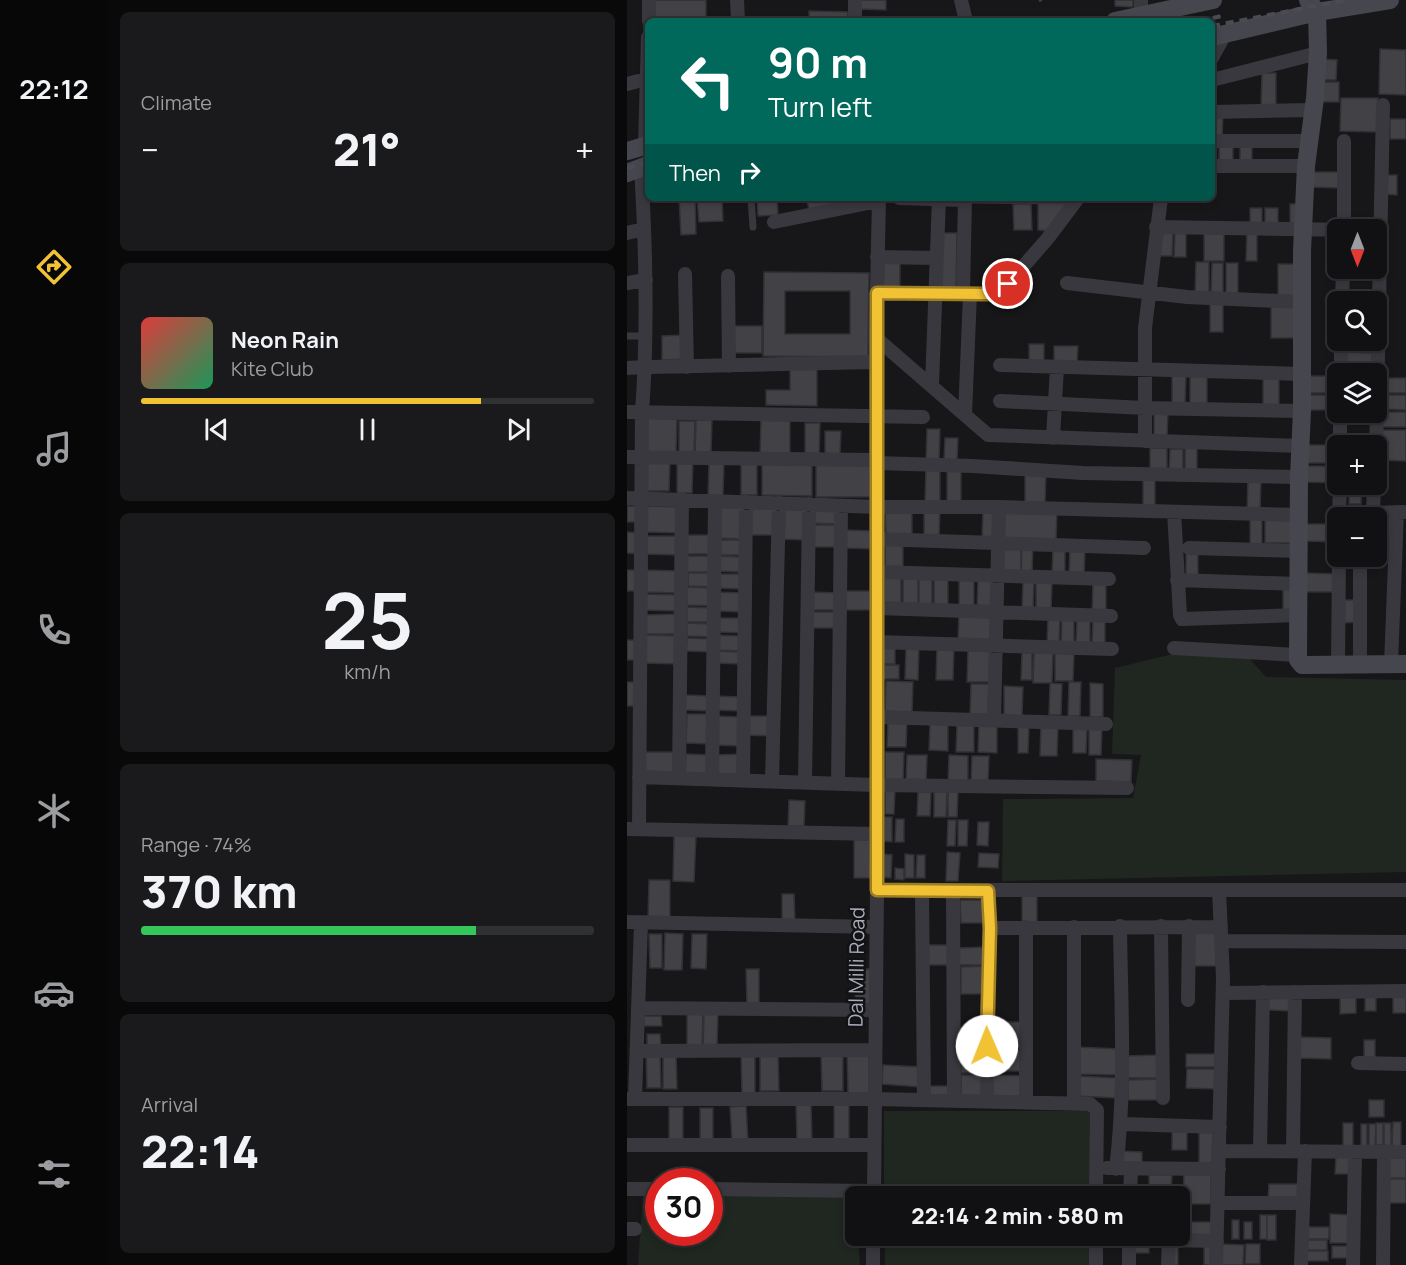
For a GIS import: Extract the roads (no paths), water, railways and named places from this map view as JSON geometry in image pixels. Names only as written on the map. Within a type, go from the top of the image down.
[{"type":"street","points":[[649,0],[649,18]]},
{"type":"street","points":[[737,0],[738,18]]},
{"type":"street","points":[[855,0],[855,18]]},
{"type":"street","points":[[961,0],[965,18]]},
{"type":"street","points":[[1121,18],[1141,8],[1213,0]]},
{"type":"street","points":[[1218,36],[1313,6],[1391,0]]},
{"type":"street","points":[[1313,6],[1318,53],[1308,141],[1303,227],[1298,663],[1302,665],[1399,664],[1401,512]]},
{"type":"street","points":[[1215,79],[1318,53]]},
{"type":"street","points":[[627,84],[645,79]]},
{"type":"street","points":[[1379,219],[1383,105]]},
{"type":"street","points":[[1215,112],[1313,110]]},
{"type":"street","points":[[1215,141],[1308,141]]},
{"type":"street","points":[[1344,141],[1344,219]]},
{"type":"street","points":[[627,151],[645,146]]},
{"type":"street","points":[[1215,166],[1306,166]]},
{"type":"street","points":[[639,169],[644,229],[648,367],[642,412],[639,777],[633,829],[876,834]]},
{"type":"street","points":[[774,222],[873,201]]},
{"type":"street","name":"Dal Milli Road","points":[[874,1186],[877,461],[874,362],[878,201]]},
{"type":"street","points":[[932,385],[939,201]]},
{"type":"street","points":[[965,201],[967,294],[965,415]]},
{"type":"street","points":[[1008,284],[1076,201]]},
{"type":"street","points":[[1145,441],[1145,328],[1156,227],[1156,201]]},
{"type":"street","points":[[1156,227],[1327,228]]},
{"type":"street","points":[[627,233],[644,229]]},
{"type":"street","points":[[877,257],[937,258]]},
{"type":"street","points":[[685,274],[687,367]]},
{"type":"street","points":[[728,276],[729,366]]},
{"type":"street","points":[[1377,363],[1378,279]]},
{"type":"street","points":[[627,283],[646,280]]},
{"type":"street","points":[[1067,283],[1148,294],[1302,302]]},
{"type":"street","points":[[877,293],[967,294]]},
{"type":"street","points":[[876,338],[988,435],[1301,446]]},
{"type":"street","points":[[627,368],[874,362]]},
{"type":"street","points":[[1000,365],[1302,374]]},
{"type":"street","points":[[1053,438],[1057,367]]},
{"type":"street","points":[[1000,401],[1145,408],[1302,411]]},
{"type":"street","points":[[627,412],[923,417]]},
{"type":"street","points":[[627,457],[877,461],[1083,473],[1299,477]]},
{"type":"street","points":[[627,498],[877,507],[999,507],[1299,515]]},
{"type":"street","points":[[679,778],[682,499]]},
{"type":"street","points":[[712,779],[715,501]]},
{"type":"street","points":[[743,780],[746,502]]},
{"type":"street","points":[[772,781],[779,503]]},
{"type":"street","points":[[805,783],[809,504]]},
{"type":"street","points":[[838,784],[841,506]]},
{"type":"street","points":[[994,720],[999,507]]},
{"type":"street","points":[[1174,512],[1177,580],[1182,619],[1298,615]]},
{"type":"street","points":[[877,539],[1144,548]]},
{"type":"street","points":[[1189,548],[1298,551]]},
{"type":"street","points":[[1338,664],[1339,567]]},
{"type":"street","points":[[1360,567],[1360,664]]},
{"type":"street","points":[[877,572],[1109,579]]},
{"type":"street","points":[[1177,580],[1298,584]]},
{"type":"street","points":[[877,608],[1111,616]]},
{"type":"street","points":[[877,642],[1112,650]]},
{"type":"street","points":[[1174,648],[1297,655]]},
{"type":"street","points":[[877,717],[1106,724]]},
{"type":"street","points":[[639,777],[876,785],[1127,788]]},
{"type":"street","points":[[877,890],[1406,890]]},
{"type":"street","points":[[922,891],[924,1100]]},
{"type":"street","points":[[953,891],[954,1101]]},
{"type":"street","points":[[987,1101],[990,928],[988,891]]},
{"type":"street","points":[[1216,1265],[1223,993],[1219,891]]},
{"type":"street","points":[[876,927],[634,923],[638,1008],[637,1051],[631,1099],[875,1099],[1091,1104],[1096,1107],[1096,1186]]},
{"type":"street","points":[[1116,1169],[1122,1124],[1123,1082],[1120,926]]},
{"type":"street","points":[[990,928],[1161,926],[1189,927],[1221,934],[1406,942]]},
{"type":"street","points":[[1161,926],[1163,1098]]},
{"type":"street","points":[[1026,927],[1026,1102]]},
{"type":"street","points":[[1074,927],[1074,1103]]},
{"type":"street","points":[[1188,1000],[1189,927]]},
{"type":"street","points":[[1223,993],[1406,991]]},
{"type":"street","points":[[1260,1151],[1263,992]]},
{"type":"street","points":[[1295,992],[1299,1151],[1303,1203],[1301,1265]]},
{"type":"street","points":[[638,1008],[875,1010]]},
{"type":"street","points":[[637,1051],[875,1050]]},
{"type":"street","points":[[1358,1063],[1406,1064]]},
{"type":"street","points":[[1122,1124],[1220,1127]]},
{"type":"street","points":[[627,1145],[874,1146]]},
{"type":"street","points":[[1220,1151],[1406,1152]]},
{"type":"street","points":[[1353,1265],[1355,1152]]},
{"type":"street","points":[[1383,1152],[1383,1265]]},
{"type":"street","points":[[1096,1168],[1219,1169]]},
{"type":"street","points":[[1130,1186],[1131,1169]]},
{"type":"street","points":[[627,1189],[645,1189]]},
{"type":"street","points":[[723,1189],[845,1193]]},
{"type":"street","points":[[1218,1203],[1303,1203]]},
{"type":"street","points":[[1190,1239],[1217,1241]]},
{"type":"street","points":[[873,1246],[873,1265]]},
{"type":"street","points":[[1096,1246],[1096,1265]]},
{"type":"street","points":[[1129,1246],[1129,1265]]},
{"type":"street","points":[[1168,1265],[1169,1246]]},
{"type":"lane","points":[[751,201],[753,227]]},
{"type":"lane","points":[[967,294],[993,293],[1008,284]]},
{"type":"lane","points":[[627,336],[646,336]]},
{"type":"railway","points":[[1215,25],[1346,0]]},
{"type":"railway","points":[[1213,18],[1222,16]]},
{"type":"railway","points":[[627,168],[645,164]]}]
